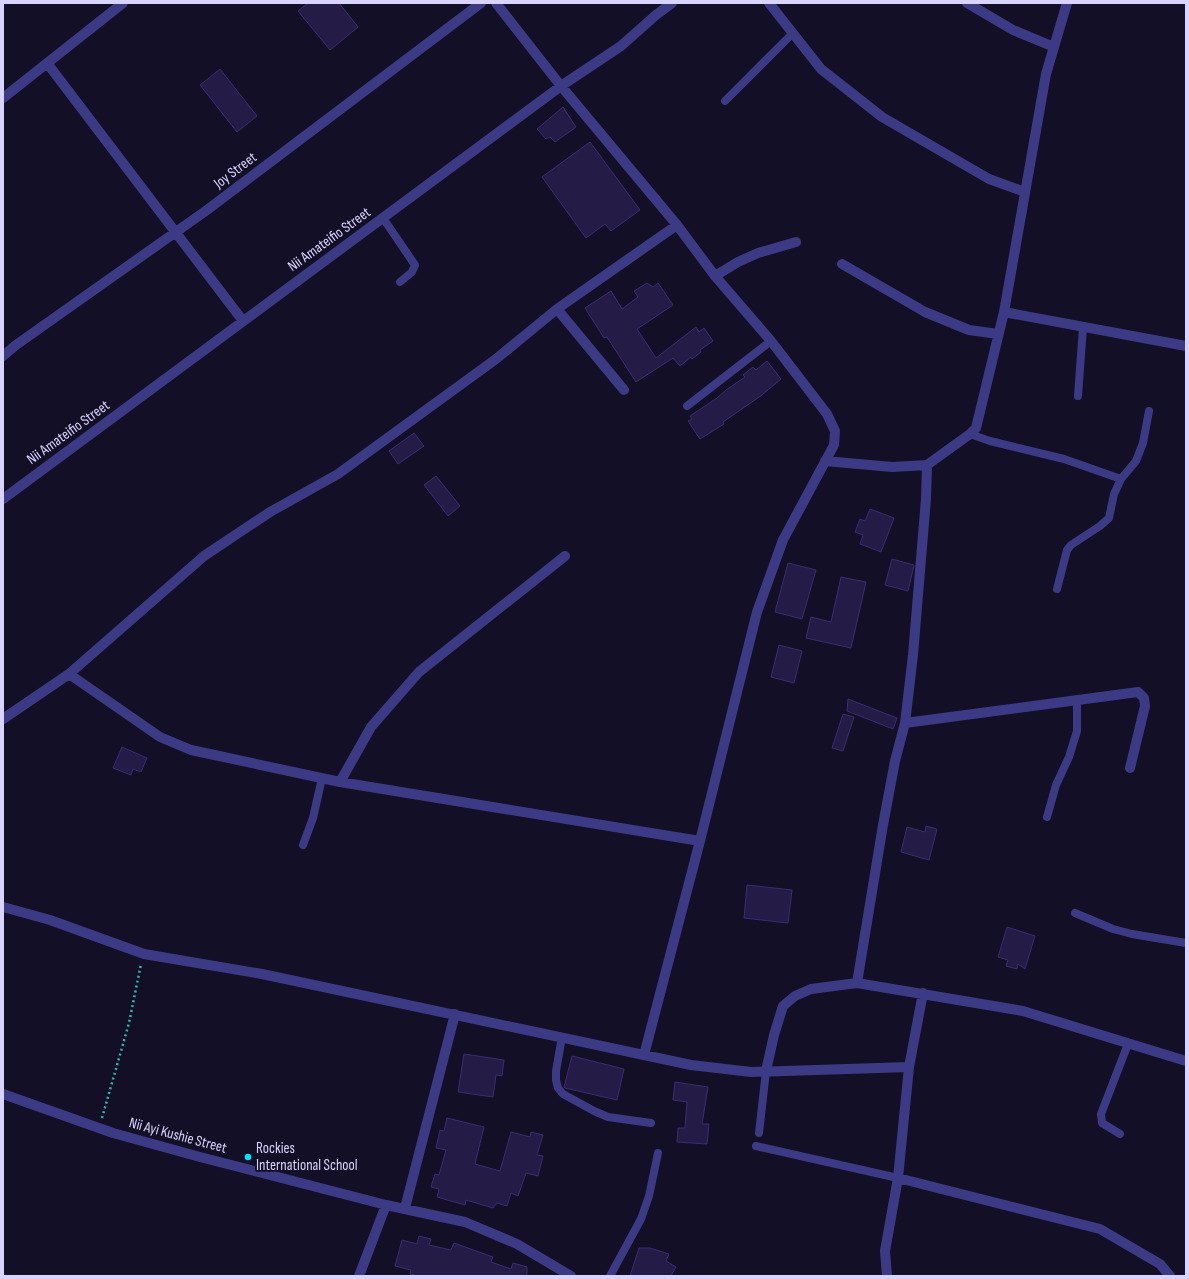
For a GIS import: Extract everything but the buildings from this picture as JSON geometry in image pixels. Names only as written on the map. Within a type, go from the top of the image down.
[{"type":"street","points":[[3,98],[122,3]]},
{"type":"street","name":"Joy Street","points":[[3,356],[16,345],[207,210],[481,3]]},
{"type":"street","points":[[496,3],[561,86],[677,225],[715,276],[771,341],[827,414],[834,431],[834,445],[783,540],[757,612],[700,841],[644,1055]]},
{"type":"street","name":"Nii Amateifio Street","points":[[3,499],[561,86],[621,46],[672,3]]},
{"type":"street","points":[[769,3],[821,69],[882,117],[989,179],[1025,192]]},
{"type":"street","points":[[967,3],[1014,30],[1054,47]]},
{"type":"street","points":[[826,461],[892,467],[927,465],[976,428],[1004,312],[1046,74],[1067,3]]},
{"type":"street","points":[[47,63],[243,321]]},
{"type":"street","points":[[3,719],[69,674],[204,556],[270,512],[338,474],[496,359],[557,309],[677,225]]},
{"type":"street","points":[[715,276],[738,262],[758,253],[796,242]]},
{"type":"street","points":[[842,264],[925,312],[969,330],[998,334]]},
{"type":"street","points":[[557,309],[624,390]]},
{"type":"street","points":[[1004,312],[1186,346]]},
{"type":"street","points":[[857,983],[895,761],[905,723],[914,647],[926,499],[927,465]]},
{"type":"street","points":[[340,782],[371,727],[419,672],[565,556]]},
{"type":"street","points":[[69,674],[154,734],[191,750],[340,782],[700,841]]},
{"type":"street","points":[[905,723],[1138,692],[1144,698],[1145,706],[1130,768]]},
{"type":"street","points":[[3,907],[50,920],[144,954],[262,974],[691,1064],[751,1072],[909,1067]]},
{"type":"street","points":[[766,1071],[774,1035],[783,1006],[794,996],[811,989],[857,983],[1023,1011],[1186,1061]]},
{"type":"street","points":[[887,1276],[886,1251],[898,1178],[909,1067],[923,993]]},
{"type":"street","points":[[405,1208],[455,1014]]},
{"type":"street","name":"Nii Ayi Kushie Street","points":[[3,1094],[99,1128],[200,1157],[386,1205],[465,1222],[492,1232],[517,1244],[571,1276]]},
{"type":"street","points":[[898,1178],[1100,1229],[1160,1264],[1170,1276]]},
{"type":"street","points":[[359,1276],[386,1205]]},
{"type":"lane","points":[[725,101],[793,33]]},
{"type":"lane","points":[[383,218],[415,265],[412,272],[400,282]]},
{"type":"lane","points":[[1078,396],[1083,327]]},
{"type":"lane","points":[[687,406],[771,341]]},
{"type":"lane","points":[[1057,589],[1068,550],[1071,545],[1106,522],[1109,518],[1114,494],[1121,479],[1136,461],[1143,443],[1150,411]]},
{"type":"lane","points":[[970,434],[990,441],[1064,459],[1121,479]]},
{"type":"lane","points":[[1047,817],[1056,785],[1069,757],[1077,731],[1077,701]]},
{"type":"lane","points":[[303,845],[313,818],[322,778]]},
{"type":"lane","points":[[1075,914],[1113,929],[1132,934],[1186,943]]},
{"type":"lane","points":[[562,1037],[556,1071],[556,1080],[558,1088],[563,1094],[608,1117],[651,1123]]},
{"type":"lane","points":[[1120,1134],[1102,1123],[1101,1114],[1128,1044]]},
{"type":"lane","points":[[759,1133],[766,1071]]},
{"type":"lane","points":[[756,1146],[898,1178]]},
{"type":"lane","points":[[610,1276],[641,1219],[649,1196],[658,1153]]},
{"type":"path","points":[[99,1128],[129,1023],[144,954]]},
{"type":"place","name":"Rockies International School","points":[[248,1157]]}]
